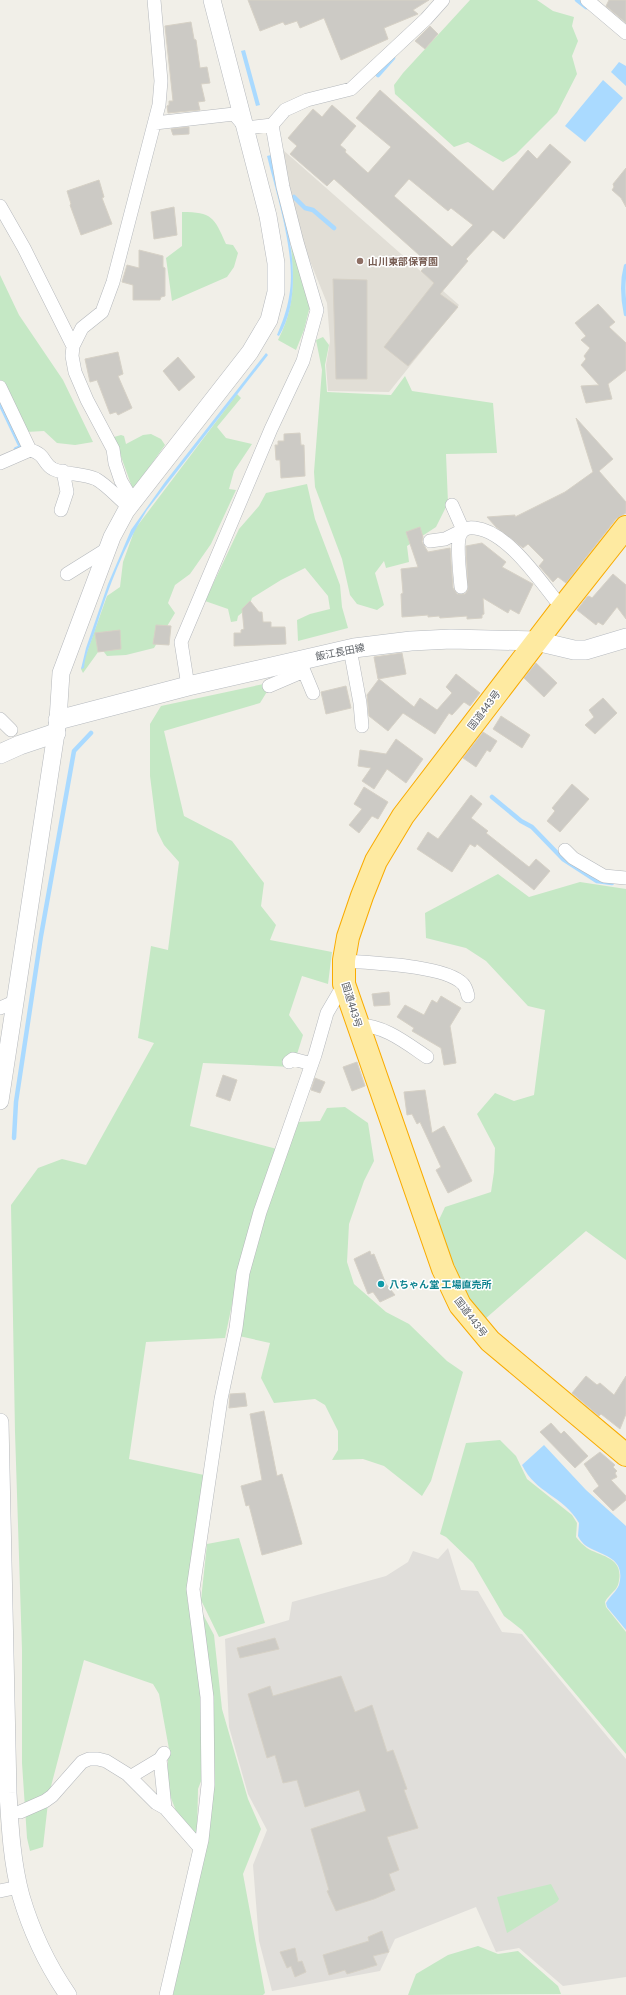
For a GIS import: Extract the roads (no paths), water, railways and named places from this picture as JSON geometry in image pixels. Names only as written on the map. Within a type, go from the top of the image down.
[{"type":"highway","name":"国道443号","points":[[626,527],[536,641],[403,816],[376,861],[348,937],[344,961],[344,984],[443,1269],[460,1305],[490,1341],[626,1455]]},
{"type":"main road","name":"飯江長田線","points":[[0,754],[57,727],[188,686],[302,666],[350,649],[419,640],[536,641],[574,650],[586,650],[626,638]]},
{"type":"street","points":[[131,504],[115,463],[113,449],[87,400],[75,372],[72,356],[74,346],[82,328],[102,312],[113,282],[155,123],[159,105],[161,81],[154,0]]},
{"type":"street","points":[[0,1101],[7,1005],[57,727],[61,673],[107,549],[131,504],[250,352],[269,320],[276,292],[276,263],[268,216],[212,0]]},
{"type":"street","points":[[246,128],[272,125],[285,110],[307,100],[351,89],[426,19],[443,0]]},
{"type":"street","points":[[587,0],[626,33]]},
{"type":"street","points":[[155,123],[234,114],[246,128]]},
{"type":"street","points":[[188,686],[181,642],[271,429],[303,361],[317,310],[283,187],[272,125]]},
{"type":"street","points":[[0,206],[24,248],[74,346]]},
{"type":"street","points":[[0,387],[30,450]]},
{"type":"street","points":[[0,463],[30,450],[38,452],[52,468],[95,479],[131,504]]},
{"type":"street","points":[[61,510],[67,492],[63,472]]},
{"type":"street","points":[[452,506],[464,530]]},
{"type":"street","points":[[430,541],[445,539],[470,527],[479,528],[494,534],[525,563],[562,608]]},
{"type":"street","points":[[461,587],[459,536],[464,530]]},
{"type":"street","points":[[67,574],[107,549]]},
{"type":"street","points":[[350,649],[360,703],[362,726]]},
{"type":"street","points":[[269,686],[302,666],[313,693]]},
{"type":"street","points":[[0,718],[12,730]]},
{"type":"street","points":[[565,850],[574,858],[604,876],[626,878]]},
{"type":"street","points":[[344,961],[407,965],[449,976],[463,984],[468,996]]},
{"type":"street","points":[[166,1995],[200,1848],[208,1784],[207,1697],[193,1588],[221,1399],[236,1328],[243,1273],[260,1212],[312,1064],[327,1013],[344,984]]},
{"type":"street","points":[[358,1025],[370,1025],[395,1035],[427,1057]]},
{"type":"street","points":[[289,1062],[293,1059],[312,1064]]},
{"type":"street","points":[[0,1422],[3,1716],[11,1843],[21,1896],[36,1934],[55,1975],[68,1995]]},
{"type":"street","points":[[130,1777],[162,1755],[165,1808]]},
{"type":"street","points":[[20,1812],[45,1801],[52,1796],[77,1766],[90,1759],[106,1761],[130,1777],[156,1803],[165,1808],[200,1848]]},
{"type":"street","points":[[0,1891],[19,1887]]},
{"type":"water","points":[[245,50],[260,105],[256,106],[241,51]]},
{"type":"water","points":[[619,62],[626,66],[626,86],[611,72]]},
{"type":"water","points":[[603,80],[623,98],[585,142],[565,126]]},
{"type":"water","points":[[271,155],[287,223],[293,271],[292,294],[288,316],[279,336],[277,335],[286,312],[291,281],[285,226],[267,156]]},
{"type":"water","points":[[266,353],[268,355],[147,510],[124,552],[106,596],[87,653],[84,668],[81,669],[86,648],[108,584],[131,530],[165,482]]},
{"type":"water","points":[[544,1445],[586,1490],[626,1526],[626,1630],[607,1607],[606,1603],[619,1585],[620,1576],[616,1563],[607,1556],[588,1547],[581,1541],[578,1536],[579,1523],[573,1514],[558,1500],[542,1489],[528,1475],[522,1465]]},
{"type":"waterway","points":[[577,0],[586,7]]},
{"type":"waterway","points":[[378,75],[393,58]]},
{"type":"waterway","points":[[294,197],[305,208],[313,210],[334,228]]},
{"type":"waterway","points":[[626,266],[623,290],[626,314]]},
{"type":"waterway","points":[[0,403],[21,447],[16,449]]},
{"type":"waterway","points":[[14,1138],[16,1102],[41,936],[74,751],[91,733]]},
{"type":"waterway","points":[[492,797],[521,821],[532,827],[563,859],[597,881],[612,883]]},
{"type":"place","name":"山川東部保育園","points":[[360,261]]},
{"type":"place","name":"八ちゃん堂 工場直売所","points":[[381,1284]]}]
